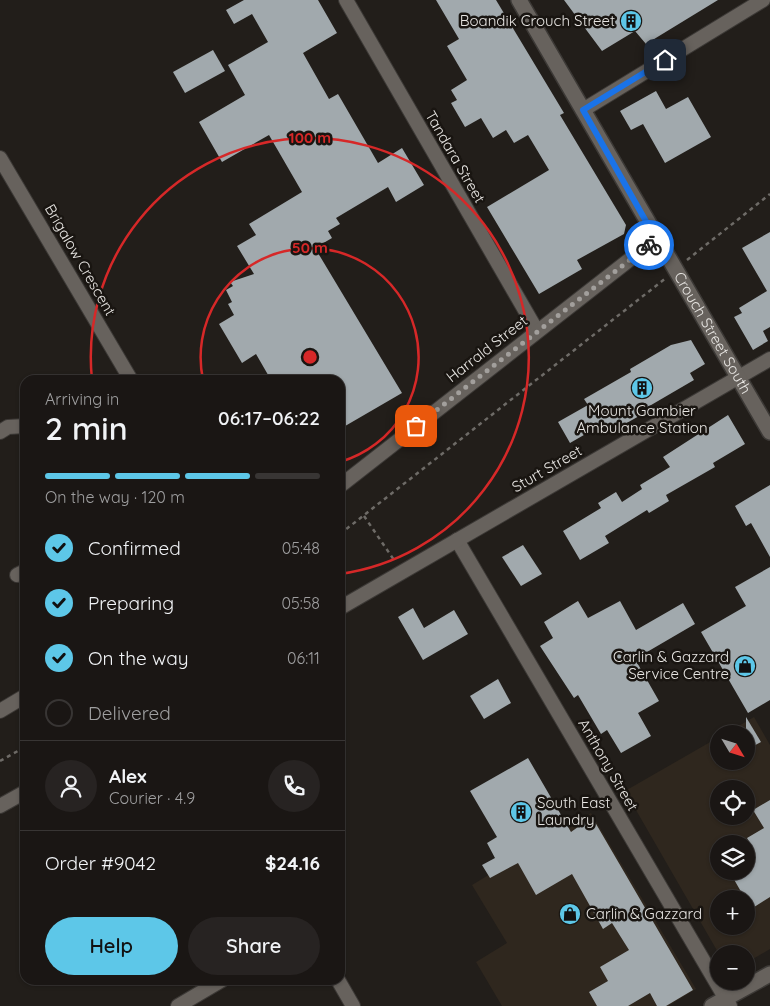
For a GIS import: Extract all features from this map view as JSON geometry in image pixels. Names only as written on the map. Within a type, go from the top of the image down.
[{"type":"street","name":"Tandara Street","points":[[346,0],[537,331]]},
{"type":"street","name":"Crouch Street South","points":[[519,0],[656,239],[770,432]]},
{"type":"street","points":[[583,110],[763,0]]},
{"type":"street","name":"Brigalow Crescent","points":[[0,158],[128,375]]},
{"type":"street","name":"Harrald Street","points":[[345,482],[656,239]]},
{"type":"street","name":"Sturt Street","points":[[345,605],[770,359]]},
{"type":"street","points":[[0,432],[8,427],[20,426]]},
{"type":"street","name":"Anthony Street","points":[[457,540],[728,1002]]},
{"type":"street","points":[[0,711],[20,699]]},
{"type":"street","points":[[0,806],[20,795]]},
{"type":"street","points":[[712,1006],[728,1002],[770,974]]},
{"type":"street","points":[[178,1006],[214,985]]},
{"type":"street","points":[[341,985],[353,1006]]},
{"type":"path","points":[[345,530],[770,194]]},
{"type":"path","points":[[364,516],[402,572]]},
{"type":"path","points":[[0,761],[20,750]]},
{"type":"shaded area","name":"Carlin & Gazzard","points":[[754,717],[770,745],[770,949],[755,958],[755,945],[714,945],[625,791],[710,742],[710,770],[755,770],[755,725],[740,725]]},
{"type":"shaded area","name":"Carlin & Gazzard","points":[[591,813],[696,989],[668,1006],[502,1006],[476,962],[507,943],[472,885]]},
{"type":"building","points":[[244,0],[318,0],[337,33],[303,53],[329,99],[338,94],[378,163],[402,148],[424,185],[396,202],[388,187],[336,218],[340,224],[328,231],[332,238],[315,248],[402,393],[345,426],[345,375],[268,375],[256,354],[242,363],[219,324],[234,315],[228,304],[232,302],[226,290],[233,286],[230,282],[254,274],[237,246],[256,235],[249,224],[302,192],[269,135],[222,162],[199,122],[245,95],[228,65],[268,42],[252,14],[234,24],[226,10]]},
{"type":"building","points":[[436,0],[496,0],[564,113],[560,115],[626,225],[624,234],[577,260],[582,269],[539,294],[487,207],[549,170],[528,135],[514,143],[506,130],[493,138],[481,118],[465,127],[451,103],[457,100],[451,90],[467,80],[447,46],[459,39]]},
{"type":"building","name":"Boandik Crouch Street","points":[[564,0],[718,0],[646,44],[635,31],[602,51]]},
{"type":"building","points":[[213,50],[225,71],[185,93],[173,72]]},
{"type":"building","points":[[656,91],[666,109],[688,97],[711,137],[665,163],[643,124],[631,130],[620,111]]},
{"type":"building","points":[[770,232],[770,327],[763,331],[768,341],[753,350],[734,317],[742,313],[739,308],[767,291],[742,248]]},
{"type":"building","name":"Mount Gambier Ambulance Station","points":[[691,340],[705,364],[690,373],[694,380],[646,408],[648,411],[609,433],[603,424],[570,443],[558,422],[588,405],[584,399],[631,372],[630,369],[671,345]]},
{"type":"building","points":[[728,415],[745,444],[713,463],[715,467],[666,495],[669,501],[649,513],[647,510],[605,536],[609,543],[580,560],[563,531],[601,508],[598,503],[616,492],[622,502],[642,489],[640,485],[670,467],[663,457]]},
{"type":"building","points":[[770,485],[770,557],[751,523],[746,526],[735,506]]},
{"type":"building","points":[[523,545],[542,574],[521,586],[502,557]]},
{"type":"building","name":"Carlin & Gazzard Service Centre","points":[[770,567],[770,700],[748,713],[701,632],[746,606],[735,587]]},
{"type":"building","points":[[578,601],[588,618],[620,601],[636,630],[683,603],[695,624],[635,659],[659,701],[638,713],[651,736],[621,753],[607,730],[601,734],[578,695],[574,698],[540,646],[553,638],[544,622]]},
{"type":"building","points":[[413,608],[424,628],[454,610],[468,634],[423,660],[398,617]]},
{"type":"building","points":[[498,679],[511,703],[484,719],[470,696]]},
{"type":"building","points":[[746,717],[751,725],[746,725]]},
{"type":"building","points":[[755,732],[761,742],[755,745]]},
{"type":"building","points":[[528,758],[571,832],[592,817],[693,990],[666,1006],[657,1006],[650,993],[628,1006],[597,1006],[589,992],[608,981],[600,967],[629,950],[612,923],[603,929],[572,874],[536,895],[518,863],[490,878],[482,865],[495,858],[487,843],[497,837],[470,791]]},
{"type":"building","points":[[770,800],[770,897],[755,906],[755,890],[740,890],[734,880],[755,880],[755,835],[752,835],[764,828],[755,813],[755,809]]},
{"type":"way so far","points":[[416,426],[649,245]]},
{"type":"place","name":"Boandik Crouch Street","points":[[631,21]]},
{"type":"place","name":"Mount Gambier Ambulance Station","points":[[642,388]]},
{"type":"place","name":"Carlin & Gazzard Service Centre","points":[[745,666]]},
{"type":"place","name":"South East Laundry","points":[[521,812]]},
{"type":"place","name":"Carlin & Gazzard","points":[[570,914]]},
{"type":"route","points":[[649,245],[656,239],[583,110],[665,60]]}]
